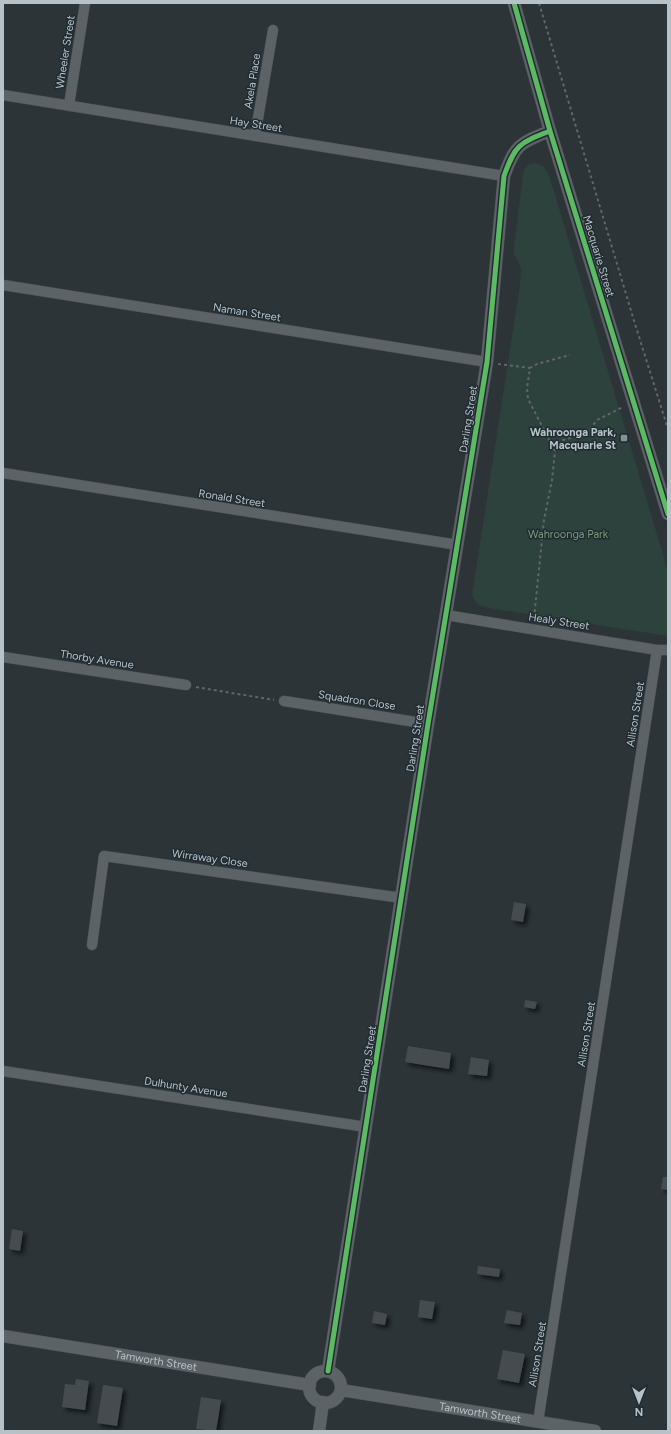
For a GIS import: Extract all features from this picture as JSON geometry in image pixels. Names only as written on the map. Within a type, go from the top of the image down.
[{"type":"street","name":"Wheeler Street","points":[[69,105],[85,3]]},
{"type":"street","name":"Macquarie Street","points":[[514,3],[550,131],[668,514]]},
{"type":"street","name":"Akela Place","points":[[255,136],[272,30]]},
{"type":"street","name":"Hay Street","points":[[3,95],[504,176]]},
{"type":"street","name":"Darling Street","points":[[328,1371],[428,724],[487,362],[504,176],[511,156],[518,146],[529,139],[550,131]]},
{"type":"street","name":"Naman Street","points":[[3,285],[487,362]]},
{"type":"street","name":"Ronald Street","points":[[3,473],[458,545]]},
{"type":"street","name":"Healy Street","points":[[446,615],[657,650],[668,650]]},
{"type":"street","name":"Allison Street","points":[[538,1422],[657,650]]},
{"type":"street","name":"Thorby Avenue","points":[[3,657],[186,685]]},
{"type":"street","name":"Squadron Close","points":[[284,701],[428,724]]},
{"type":"street","name":"Wirraway Close","points":[[92,945],[104,856],[402,898]]},
{"type":"street","name":"Dulhunty Avenue","points":[[3,1071],[366,1127]]},
{"type":"street","name":"Tamworth Street","points":[[3,1336],[310,1385]]},
{"type":"street","points":[[328,1371],[337,1375],[342,1385],[337,1398],[333,1401],[323,1402],[319,1401],[311,1394],[310,1385],[314,1376],[318,1372],[328,1371]]},
{"type":"street","name":"Tamworth Street","points":[[341,1390],[595,1431]]},
{"type":"street","points":[[319,1431],[323,1402]]},
{"type":"path","points":[[539,3],[668,429]]},
{"type":"path","points":[[487,362],[530,368],[537,364],[570,354]]},
{"type":"path","points":[[530,368],[527,388],[528,399],[555,451],[552,480],[544,520],[532,629]]},
{"type":"path","points":[[551,444],[588,432],[597,420],[633,402]]},
{"type":"path","points":[[186,685],[284,701]]},
{"type":"green space","name":"Wahroonga Park","points":[[535,163],[545,168],[550,178],[668,571],[668,636],[488,608],[477,604],[472,595],[520,285],[521,268],[514,254],[514,247],[523,174],[527,166]]},
{"type":"building","points":[[514,902],[526,904],[523,922],[511,920]]},
{"type":"building","points":[[525,1000],[537,1002],[535,1009],[524,1007]]},
{"type":"building","points":[[408,1046],[451,1053],[449,1069],[405,1062]]},
{"type":"building","points":[[471,1057],[489,1060],[487,1076],[468,1074]]},
{"type":"building","points":[[663,1177],[668,1177],[668,1190],[661,1189]]},
{"type":"building","points":[[12,1229],[23,1231],[20,1251],[9,1249]]},
{"type":"building","points":[[478,1266],[500,1269],[499,1277],[477,1274]]},
{"type":"building","points":[[420,1300],[435,1302],[432,1319],[418,1317]]},
{"type":"building","points":[[507,1310],[522,1313],[520,1325],[504,1323]]},
{"type":"building","points":[[374,1311],[387,1314],[385,1325],[372,1323]]},
{"type":"building","points":[[503,1350],[525,1354],[519,1383],[497,1379]]},
{"type":"building","points":[[76,1379],[89,1381],[85,1410],[62,1407],[65,1384],[75,1385]]},
{"type":"building","points":[[103,1385],[123,1388],[117,1426],[97,1423]]},
{"type":"building","points":[[201,1397],[221,1400],[216,1431],[196,1429]]},
{"type":"cycle path","points":[[514,3],[550,131],[668,514]]},
{"type":"cycle path","points":[[328,1371],[428,724],[487,362],[504,176],[511,158],[520,146],[525,142],[550,131]]},
{"type":"place","name":"Wahroonga Park, Macquarie St","points":[[624,438]]}]
